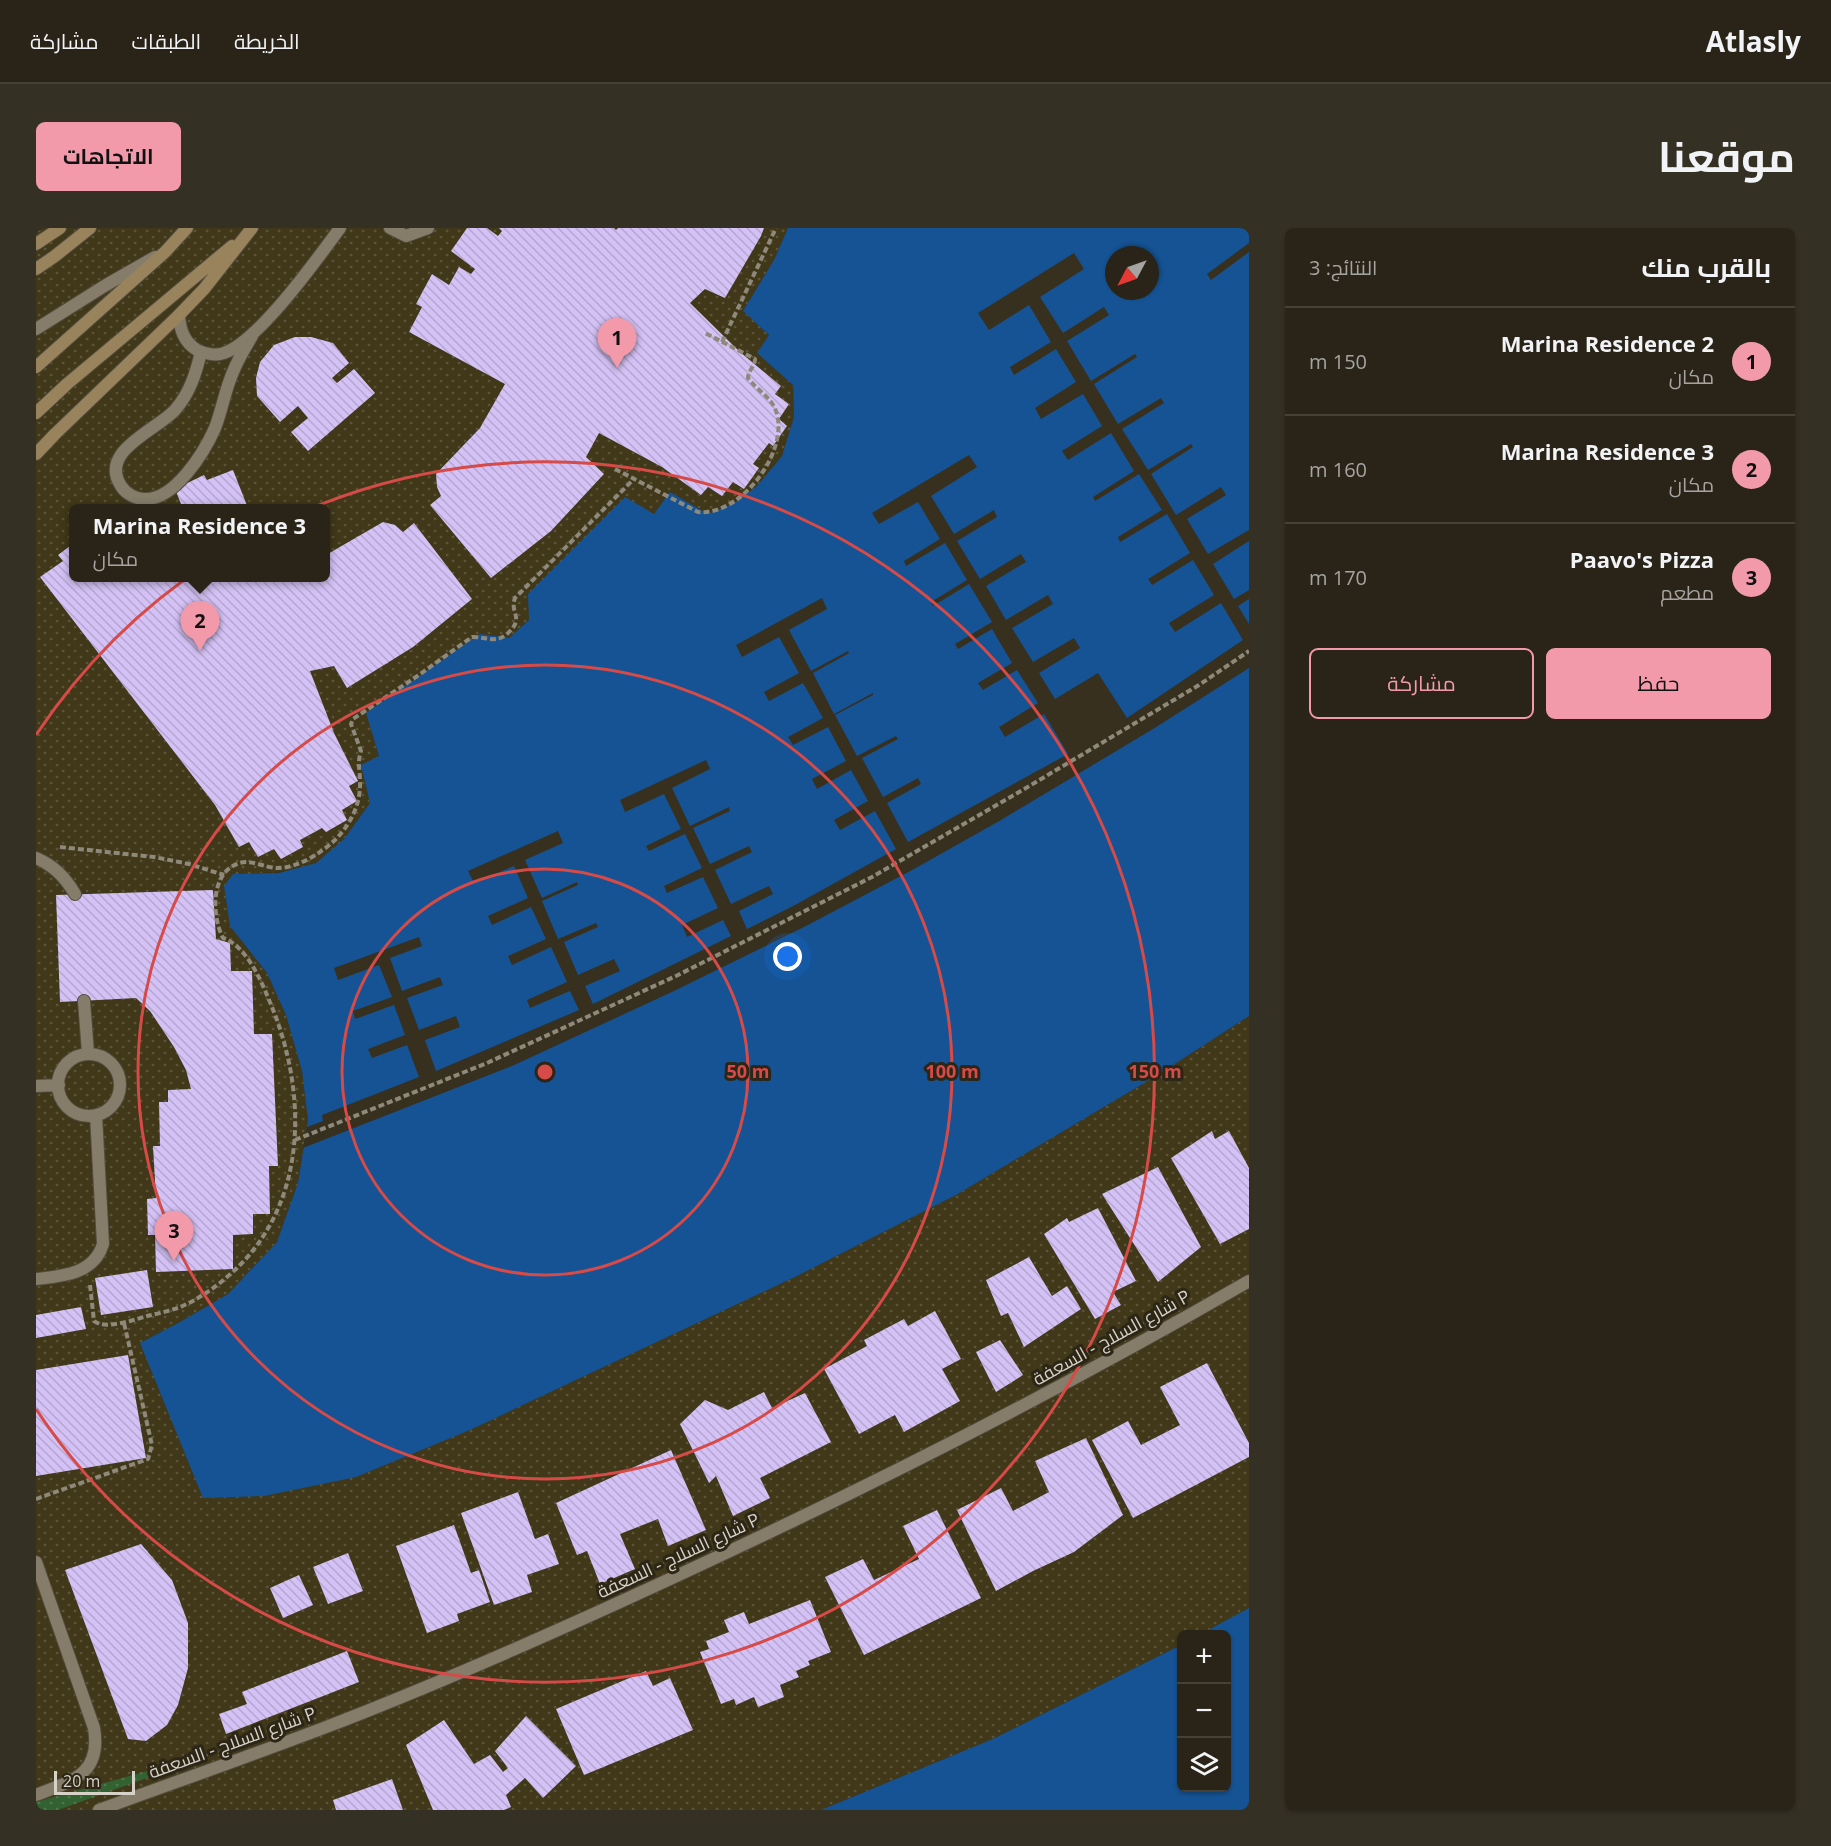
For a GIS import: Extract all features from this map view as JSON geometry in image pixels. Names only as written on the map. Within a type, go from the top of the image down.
[{"type":"street","points":[[36,244],[60,228]]},
{"type":"street","points":[[36,269],[90,228]]},
{"type":"street","points":[[36,367],[165,252],[188,228]]},
{"type":"street","points":[[201,352],[188,392],[176,409],[122,452],[117,463],[117,475],[121,486],[130,495],[153,500],[164,495],[198,459],[216,426],[233,371],[252,336],[340,228]]},
{"type":"street","points":[[390,228],[406,236],[428,228]]},
{"type":"street","points":[[36,454],[204,289],[250,230]]},
{"type":"street","points":[[36,413],[67,384],[250,230]]},
{"type":"street","points":[[36,329],[106,285],[165,252]]},
{"type":"street","points":[[179,315],[184,337],[191,346],[201,352],[212,355],[224,353],[252,336]]},
{"type":"street","points":[[36,858],[49,864],[59,873],[75,894]]},
{"type":"street","points":[[84,1001],[88,1053]]},
{"type":"street","points":[[88,1053],[105,1057],[113,1064],[121,1082],[120,1092],[110,1109],[90,1116],[70,1109],[63,1101],[58,1085],[61,1070],[67,1062],[76,1056],[88,1053]]},
{"type":"street","points":[[36,1086],[58,1085]]},
{"type":"street","points":[[36,1279],[68,1274],[88,1266],[99,1256],[103,1244],[96,1115]]},
{"type":"street","name":"شارع السلاج - السعفة P","points":[[99,1810],[322,1729],[626,1599],[776,1530],[1070,1380],[1249,1281]]},
{"type":"street","points":[[36,1563],[94,1728],[97,1743],[87,1769],[76,1779],[36,1795]]},
{"type":"path","points":[[722,342],[776,228]]},
{"type":"path","points":[[615,469],[698,512],[712,512],[724,509],[746,492],[766,466],[778,434],[778,419],[772,402],[748,378],[748,373],[756,359],[705,333]]},
{"type":"path","points":[[88,1266],[94,1321],[100,1324],[124,1323],[177,1308],[196,1299],[230,1275],[266,1233],[288,1182],[295,1140],[296,1106],[279,1026],[255,969],[233,941],[223,938],[218,928],[216,887],[229,868],[236,864],[243,862],[277,868],[292,865],[321,851],[335,839],[347,825],[360,799],[358,758],[361,751],[351,724],[353,719],[471,637],[496,640],[506,635],[514,627],[516,620],[513,607],[515,598],[634,479]]},
{"type":"path","points":[[295,1140],[487,1063],[676,976],[861,882],[1026,789],[1199,685],[1249,651]]},
{"type":"path","points":[[58,847],[154,857],[189,864],[224,875]]},
{"type":"path","points":[[36,1499],[148,1459],[152,1445],[124,1323]]},
{"type":"sand","points":[[36,228],[788,228],[774,260],[743,311],[769,335],[757,353],[793,385],[794,417],[782,456],[757,486],[736,502],[708,514],[671,492],[654,514],[572,552],[529,594],[529,620],[509,638],[480,634],[367,713],[379,757],[361,765],[370,803],[359,819],[340,843],[317,862],[295,869],[253,873],[230,926],[267,973],[286,1015],[302,1071],[308,1120],[298,1183],[277,1242],[228,1294],[140,1343],[470,1430],[797,1276],[956,1195],[1156,1076],[1249,1016],[1249,1608],[1208,1630],[1177,1630],[1177,1647],[995,1738],[821,1810],[36,1810]]},
{"type":"green space","points":[[230,1748],[58,1810],[36,1810],[36,1802]]},
{"type":"water","points":[[788,228],[1249,228],[1249,1016],[1156,1076],[956,1195],[797,1276],[470,1430],[356,1477],[264,1496],[203,1498],[140,1343],[228,1294],[277,1242],[298,1183],[308,1120],[302,1071],[286,1015],[267,973],[230,926],[224,886],[233,874],[279,873],[316,863],[344,839],[370,803],[361,765],[379,756],[366,713],[480,634],[509,638],[529,620],[528,594],[625,497],[654,514],[670,492],[708,514],[736,502],[757,486],[782,456],[794,417],[793,385],[757,353],[769,335],[743,311],[774,260]]},
{"type":"water","points":[[1249,1608],[1249,1810],[821,1810],[995,1738],[1177,1647],[1177,1792],[1231,1792],[1231,1630],[1208,1630]]},
{"type":"pier","points":[[1249,243],[1249,252],[1211,280],[1207,274]]},
{"type":"pier","points":[[1074,253],[1084,269],[1040,297],[1063,333],[1104,307],[1109,315],[1067,341],[1091,381],[1135,354],[1137,357],[1094,384],[1118,424],[1161,398],[1164,403],[1122,429],[1148,470],[1191,444],[1193,447],[1151,474],[1176,515],[1221,487],[1226,495],[1187,519],[1208,554],[1249,530],[1249,541],[1213,564],[1234,599],[1249,590],[1249,599],[1238,606],[1249,624],[1249,668],[1153,729],[1001,820],[806,926],[674,991],[512,1066],[303,1148],[307,1127],[323,1121],[322,1115],[419,1077],[407,1045],[372,1058],[368,1049],[405,1035],[394,1005],[355,1019],[353,1011],[392,997],[379,965],[338,980],[334,968],[419,937],[422,946],[390,958],[402,991],[440,977],[443,985],[407,998],[419,1030],[456,1016],[460,1027],[425,1040],[436,1071],[579,1010],[570,991],[530,1008],[527,1000],[567,982],[551,947],[512,965],[508,956],[546,939],[531,907],[492,925],[488,916],[528,898],[514,866],[474,883],[468,871],[558,831],[563,843],[525,860],[542,898],[577,882],[578,885],[542,901],[558,939],[596,923],[598,927],[564,942],[578,975],[614,959],[620,971],[585,986],[593,1004],[731,936],[723,920],[687,937],[682,925],[718,908],[703,877],[667,893],[664,886],[702,868],[685,834],[649,851],[646,846],[681,829],[664,794],[625,812],[620,800],[706,760],[710,769],[672,788],[690,826],[729,807],[730,811],[693,828],[710,864],[749,846],[752,852],[715,870],[731,904],[769,886],[773,894],[739,911],[747,929],[896,849],[875,811],[840,830],[834,820],[868,801],[851,770],[817,789],[812,779],[846,761],[828,727],[793,745],[788,737],[823,718],[803,683],[769,701],[764,692],[799,673],[779,637],[742,657],[736,645],[822,598],[827,609],[789,630],[811,671],[848,651],[849,653],[813,673],[834,714],[873,693],[835,715],[857,756],[896,736],[898,739],[862,758],[883,797],[918,778],[921,784],[887,803],[908,842],[1068,754],[1044,714],[1005,737],[999,727],[1038,703],[1017,670],[983,690],[978,683],[1012,663],[992,629],[958,649],[955,644],[992,622],[969,584],[933,606],[931,602],[967,580],[945,543],[906,566],[904,561],[940,539],[918,502],[879,524],[872,513],[969,455],[977,467],[931,496],[954,534],[994,510],[997,517],[957,541],[980,579],[1021,554],[1026,562],[986,586],[1006,620],[1048,595],[1053,604],[1012,628],[1033,662],[1074,638],[1080,648],[1039,673],[1055,699],[1098,673],[1127,718],[1243,640],[1221,603],[1175,632],[1169,623],[1214,595],[1193,560],[1152,585],[1148,579],[1190,553],[1167,514],[1120,542],[1118,537],[1162,510],[1139,474],[1095,501],[1093,497],[1134,471],[1111,433],[1068,460],[1062,451],[1102,426],[1083,394],[1041,419],[1035,408],[1076,382],[1056,349],[1014,375],[1010,367],[1051,342],[1029,305],[989,330],[978,313]]},
{"type":"building","points":[[467,228],[487,228],[498,236],[502,231],[499,228],[614,228],[616,230],[618,228],[764,228],[725,298],[705,289],[690,303],[740,352],[781,386],[775,394],[789,404],[779,419],[787,426],[773,446],[769,443],[753,464],[759,468],[744,489],[733,482],[722,496],[708,487],[701,495],[662,467],[599,433],[586,457],[604,474],[551,531],[491,578],[430,505],[441,496],[437,487],[436,474],[480,428],[505,384],[409,332],[422,307],[416,304],[432,274],[449,285],[459,267],[471,274],[475,269],[451,251]]},
{"type":"building","points":[[295,337],[311,337],[333,343],[349,363],[332,378],[337,383],[354,369],[375,393],[308,451],[291,432],[308,418],[298,406],[280,422],[257,396],[256,378],[260,362],[274,345]]},
{"type":"building","points":[[233,470],[246,504],[181,504],[175,489],[204,475],[207,480]]},
{"type":"building","points":[[383,522],[395,525],[403,532],[414,523],[472,599],[413,647],[347,688],[334,666],[310,671],[334,733],[358,781],[349,786],[357,801],[342,810],[347,820],[326,832],[322,828],[300,840],[303,847],[281,859],[274,849],[258,857],[249,842],[239,847],[215,805],[40,577],[63,561],[58,555],[69,547],[69,582],[330,582],[330,553]]},
{"type":"building","points":[[213,890],[216,939],[230,943],[231,971],[252,971],[254,1034],[272,1034],[278,1166],[269,1166],[270,1214],[253,1214],[253,1234],[233,1235],[233,1269],[156,1272],[155,1235],[148,1235],[147,1199],[156,1198],[153,1146],[160,1146],[159,1102],[168,1102],[168,1090],[191,1089],[186,1070],[150,1011],[136,998],[60,1002],[56,895]]},
{"type":"building","points":[[1212,1131],[1215,1139],[1229,1131],[1249,1168],[1249,1229],[1220,1244],[1171,1158]]},
{"type":"building","points":[[1158,1167],[1201,1247],[1158,1282],[1102,1194]]},
{"type":"building","points":[[1098,1208],[1136,1281],[1113,1292],[1121,1305],[1095,1319],[1044,1234],[1067,1218],[1069,1222]]},
{"type":"building","points":[[1029,1257],[1052,1296],[1067,1286],[1081,1309],[1024,1347],[1008,1313],[1001,1316],[986,1280]]},
{"type":"building","points":[[147,1270],[153,1307],[101,1315],[95,1278]]},
{"type":"building","points":[[81,1307],[86,1329],[36,1338],[36,1315]]},
{"type":"building","points":[[935,1311],[961,1359],[942,1369],[960,1401],[904,1432],[895,1415],[859,1434],[824,1369],[867,1346],[864,1340],[904,1319],[908,1326]]},
{"type":"building","points":[[1000,1340],[1023,1375],[996,1392],[976,1352]]},
{"type":"building","points":[[128,1355],[146,1458],[36,1476],[36,1370]]},
{"type":"building","points":[[1207,1363],[1249,1443],[1249,1457],[1133,1518],[1092,1440],[1128,1421],[1141,1445],[1180,1425],[1160,1387]]},
{"type":"building","points":[[764,1392],[772,1408],[805,1393],[831,1442],[760,1478],[770,1498],[733,1516],[716,1476],[709,1483],[680,1424],[705,1400],[728,1410]]},
{"type":"building","points":[[1086,1438],[1123,1515],[1074,1552],[996,1591],[957,1510],[1001,1488],[1013,1511],[1049,1492],[1035,1461]]},
{"type":"building","points":[[671,1450],[706,1530],[668,1546],[658,1519],[620,1534],[635,1569],[600,1584],[587,1551],[577,1555],[556,1503]]},
{"type":"building","points":[[518,1492],[535,1539],[548,1534],[559,1564],[527,1575],[532,1592],[494,1605],[461,1513]]},
{"type":"building","points":[[937,1510],[981,1598],[864,1655],[825,1577],[863,1559],[874,1580],[919,1559],[903,1526]]},
{"type":"building","points":[[454,1525],[471,1573],[479,1570],[490,1602],[457,1614],[459,1621],[427,1633],[396,1546]]},
{"type":"building","points":[[141,1544],[172,1580],[188,1623],[188,1668],[178,1705],[167,1725],[146,1741],[128,1739],[65,1570]]},
{"type":"building","points":[[348,1553],[363,1591],[328,1604],[313,1567]]},
{"type":"building","points":[[299,1575],[313,1605],[283,1618],[270,1588]]},
{"type":"building","points":[[810,1600],[831,1652],[808,1661],[810,1665],[796,1671],[799,1677],[780,1685],[784,1697],[758,1707],[754,1697],[736,1705],[734,1699],[721,1704],[700,1652],[709,1649],[706,1641],[729,1632],[724,1620],[744,1612],[749,1624]]},
{"type":"building","points":[[347,1651],[359,1682],[226,1734],[219,1714],[247,1704],[242,1692]]},
{"type":"building","points":[[646,1671],[653,1686],[670,1678],[693,1730],[584,1775],[556,1709]]},
{"type":"building","points":[[526,1716],[576,1766],[543,1798],[525,1778],[506,1795],[511,1807],[504,1810],[433,1810],[406,1745],[444,1720],[474,1764],[490,1755],[503,1772],[508,1768],[495,1751]]},
{"type":"building","points":[[392,1779],[403,1810],[336,1810],[333,1800]]},
{"type":"place","name":"Marina Residence 2","points":[[617,368]]},
{"type":"place","name":"Marina Residence 3","points":[[200,651]]},
{"type":"place","name":"Paavo's Pizza","points":[[174,1261]]}]
